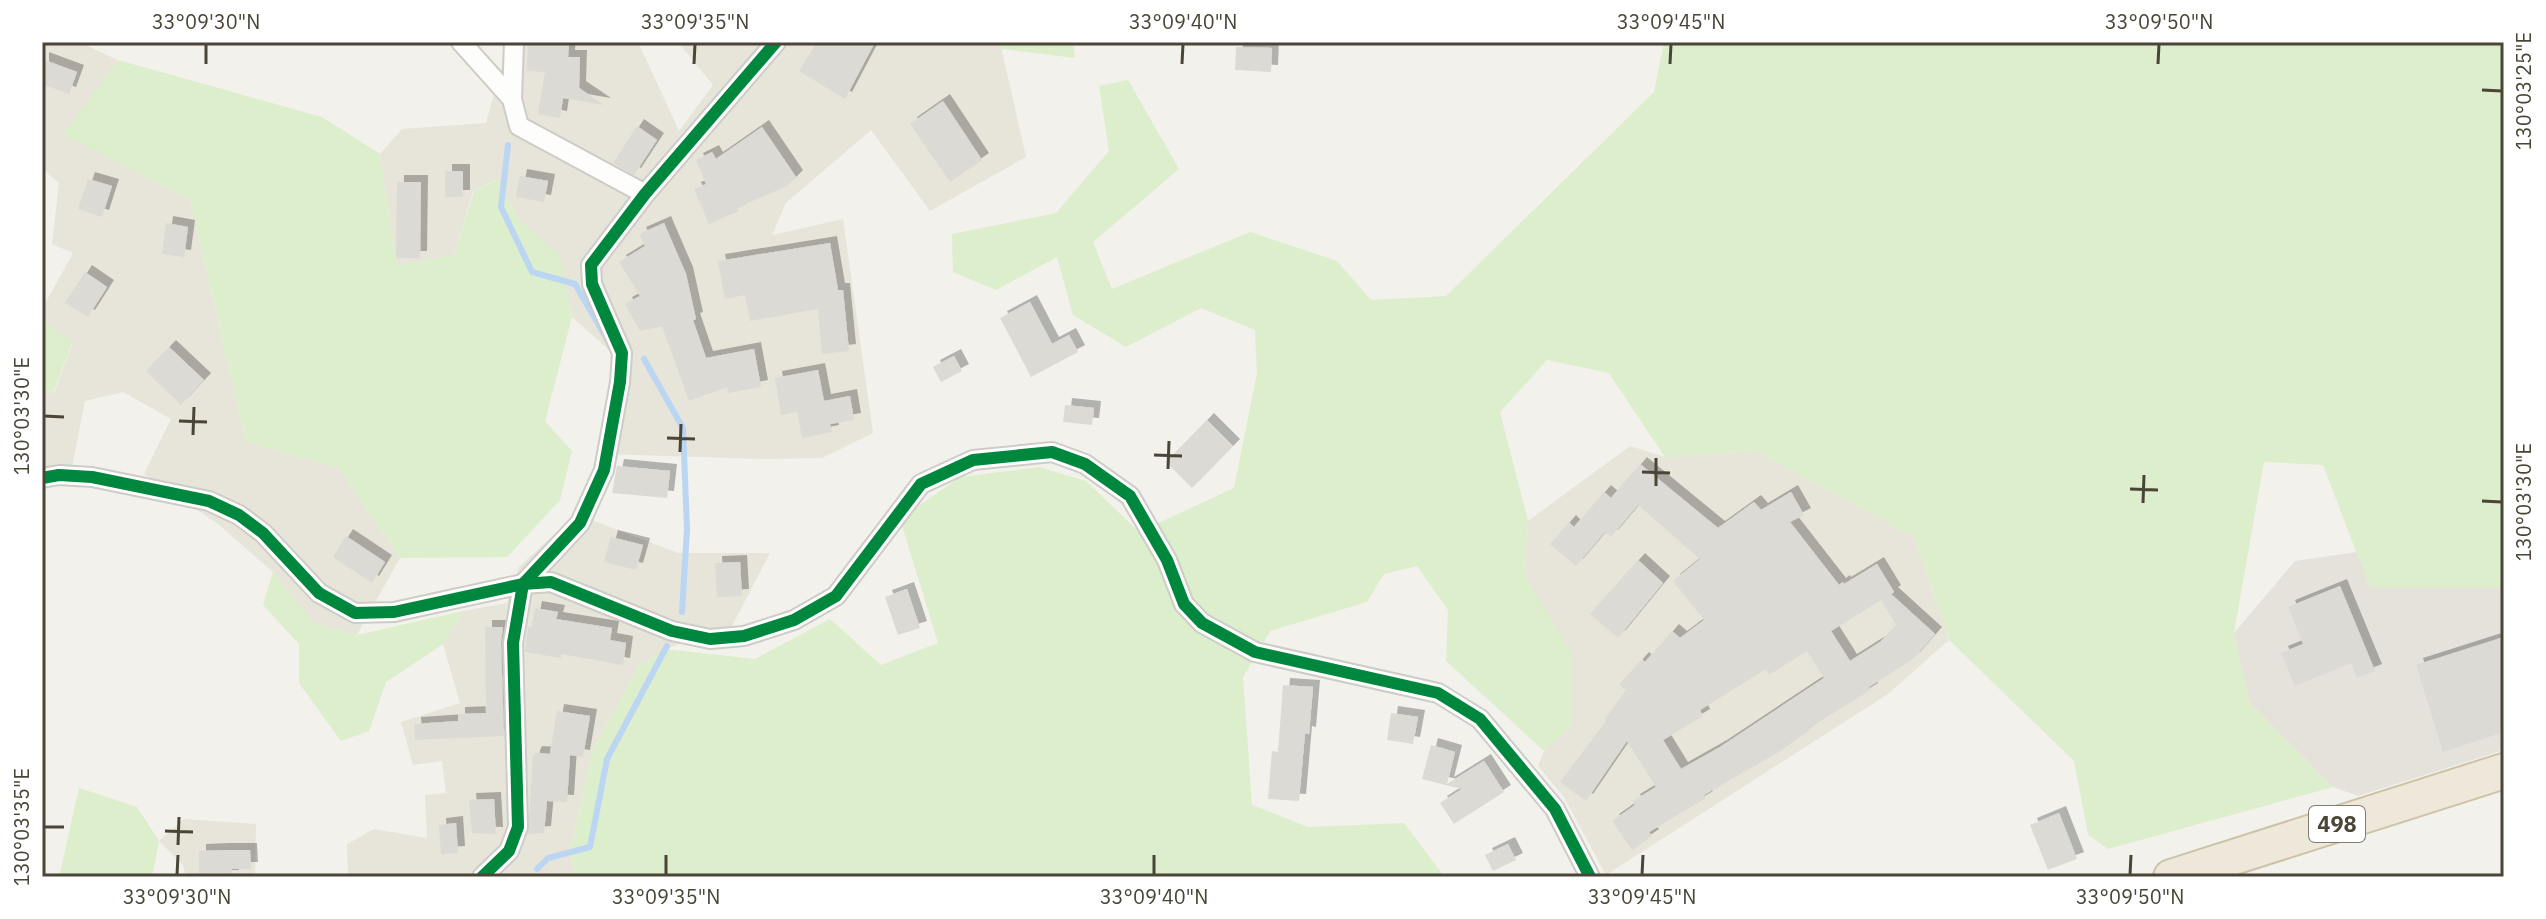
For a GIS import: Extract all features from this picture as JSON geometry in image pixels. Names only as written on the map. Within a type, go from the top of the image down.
[{"type":"highway","name":"498","points":[[2171,877],[2504,771]]},
{"type":"street","points":[[461,42],[512,99]]},
{"type":"street","points":[[514,42],[512,99],[519,126],[645,194]]},
{"type":"street","points":[[482,877],[509,851],[518,827],[513,643],[523,584],[580,523],[604,470],[620,382],[622,353],[592,284],[591,265],[645,194],[776,42]]},
{"type":"street","points":[[42,478],[59,475],[92,477],[209,501],[239,515],[263,533],[319,593],[355,613],[394,612],[523,584],[551,582],[672,631],[710,639],[744,636],[794,620],[836,596],[921,484],[973,460],[1052,452],[1085,464],[1130,496],[1167,560],[1184,604],[1202,623],[1255,652],[1438,693],[1480,719],[1555,809],[1590,877]]},
{"type":"shaded area","points":[[42,42],[79,42],[118,60],[64,134],[190,200],[246,442],[339,468],[400,558],[357,635],[315,624],[273,572],[218,524],[144,474],[171,419],[123,392],[85,401],[72,467],[42,491],[42,390],[54,393],[73,342],[42,321],[42,309],[73,253],[52,244],[59,183],[42,168]]},
{"type":"shaded area","points":[[504,42],[638,42],[679,131],[713,85],[678,42],[1000,42],[1026,157],[930,211],[871,130],[786,203],[772,235],[843,219],[873,433],[822,458],[604,454],[617,357],[572,317],[559,255],[521,221],[496,180],[473,191],[454,255],[397,265],[380,154],[402,129],[486,123],[502,66]]},
{"type":"shaded area","points":[[1630,446],[1665,457],[1756,451],[1914,537],[1949,640],[1888,694],[1606,875],[1564,797],[1538,766],[1544,751],[1572,724],[1525,576],[1528,521]]},
{"type":"shaded area","points":[[576,514],[678,553],[770,553],[732,626],[664,649],[639,666],[593,749],[570,850],[575,877],[348,877],[347,844],[374,829],[427,838],[425,795],[446,793],[442,761],[413,765],[401,722],[460,703],[443,644],[463,611],[507,603],[519,567]]},
{"type":"shaded area","points":[[2357,552],[2371,588],[2504,588],[2504,750],[2358,796],[2333,787],[2249,702],[2234,633],[2295,561]]},
{"type":"shaded area","points":[[184,819],[256,824],[255,877],[186,877],[183,865],[159,841]]},
{"type":"green space","points":[[1000,42],[1073,42],[1075,58],[1002,49]]},
{"type":"green space","points":[[1664,42],[2504,42],[2504,588],[2370,588],[2323,465],[2264,462],[2234,633],[2249,702],[2333,787],[2108,849],[2088,835],[2074,761],[1949,640],[1914,537],[1756,451],[1665,457],[1609,373],[1547,360],[1500,412],[1528,521],[1525,576],[1572,654],[1572,724],[1544,751],[1446,661],[1448,610],[1417,566],[1384,574],[1367,602],[1270,631],[1243,677],[1252,805],[1308,827],[1404,823],[1443,875],[1441,877],[575,877],[570,850],[593,749],[639,666],[664,649],[755,659],[830,619],[881,665],[938,643],[900,519],[960,477],[1039,467],[1086,481],[1139,532],[1234,488],[1257,373],[1255,330],[1201,308],[1126,347],[1073,315],[1057,257],[996,290],[953,272],[952,234],[1056,213],[1109,151],[1099,86],[1128,80],[1179,169],[1093,242],[1112,289],[1250,232],[1337,261],[1371,300],[1446,296],[1654,92]]},
{"type":"green space","points":[[118,60],[322,117],[380,154],[397,265],[454,255],[474,191],[497,180],[521,221],[560,255],[572,317],[545,421],[572,451],[560,500],[507,557],[400,558],[339,468],[246,442],[190,200],[63,134]]},
{"type":"green space","points":[[42,321],[73,341],[53,393],[42,390]]},
{"type":"green space","points":[[273,572],[315,624],[357,635],[463,611],[443,644],[386,682],[369,731],[341,741],[299,683],[299,644],[263,605]]},
{"type":"green space","points":[[79,788],[137,807],[159,841],[152,877],[59,877]]},
{"type":"building","points":[[528,42],[569,42],[568,57],[580,57],[579,88],[604,105],[563,98],[560,118],[538,114],[545,72],[527,71]]},
{"type":"building","points":[[817,42],[875,42],[845,99],[799,71]]},
{"type":"building","points":[[1236,47],[1272,48],[1271,72],[1235,70]]},
{"type":"building","points":[[42,59],[77,72],[69,94],[42,84]]},
{"type":"building","points":[[943,101],[982,160],[950,182],[910,124]]},
{"type":"building","points":[[637,126],[657,140],[634,175],[613,163]]},
{"type":"building","points":[[762,127],[796,177],[787,186],[709,224],[694,189],[706,184],[696,160],[712,152],[716,159]]},
{"type":"building","points":[[445,171],[463,171],[463,197],[445,197]]},
{"type":"building","points":[[520,176],[548,181],[544,202],[516,197]]},
{"type":"building","points":[[88,179],[112,186],[102,217],[78,209]]},
{"type":"building","points":[[397,182],[421,182],[420,258],[396,258]]},
{"type":"building","points":[[166,223],[188,227],[184,257],[162,254]]},
{"type":"building","points":[[664,223],[686,274],[696,319],[693,320],[706,358],[754,349],[761,387],[728,393],[727,387],[689,401],[662,326],[640,331],[625,304],[640,296],[619,262],[645,246],[639,234]]},
{"type":"building","points":[[830,243],[838,290],[843,290],[849,351],[822,354],[818,309],[750,321],[745,295],[725,299],[718,261]]},
{"type":"building","points":[[85,272],[107,287],[88,317],[65,303]]},
{"type":"building","points":[[1030,302],[1052,344],[1069,335],[1078,352],[1031,377],[1000,318]]},
{"type":"building","points":[[169,347],[204,380],[181,405],[146,371]]},
{"type":"building","points":[[954,356],[962,371],[941,382],[933,367]]},
{"type":"building","points":[[818,370],[824,401],[850,396],[854,420],[830,424],[832,432],[802,438],[797,412],[781,415],[775,378]]},
{"type":"building","points":[[1065,405],[1094,408],[1092,425],[1063,422]]},
{"type":"building","points":[[1207,420],[1233,446],[1192,488],[1166,462]]},
{"type":"building","points":[[1640,464],[1718,528],[1754,502],[1761,510],[1791,492],[1804,515],[1790,522],[1839,585],[1877,564],[1894,592],[1891,594],[1935,634],[1913,659],[1869,687],[1871,690],[1809,728],[1777,753],[1704,795],[1706,798],[1649,832],[1652,836],[1632,850],[1612,821],[1635,805],[1633,801],[1656,787],[1627,741],[1586,801],[1560,782],[1626,690],[1619,685],[1642,659],[1645,662],[1672,631],[1680,638],[1704,620],[1673,581],[1700,559],[1638,505],[1611,537],[1605,532],[1576,566],[1550,544],[1569,522],[1574,527],[1604,492],[1611,498]],"holes":[[[1881,600],[1896,625],[1880,642],[1850,661],[1831,631]],[[1807,651],[1824,678],[1681,769],[1663,740],[1703,716],[1700,710],[1766,669],[1769,675]]]},
{"type":"building","points":[[617,466],[670,471],[667,498],[612,493]]},
{"type":"building","points":[[346,536],[385,562],[372,583],[333,557]]},
{"type":"building","points":[[611,537],[643,545],[636,570],[604,562]]},
{"type":"building","points":[[1638,560],[1663,583],[1618,638],[1590,614]]},
{"type":"building","points":[[740,562],[742,596],[717,597],[715,563]]},
{"type":"building","points":[[2340,586],[2375,671],[2357,678],[2351,663],[2295,686],[2281,653],[2303,644],[2288,607]]},
{"type":"building","points":[[907,589],[920,628],[898,635],[885,597]]},
{"type":"building","points":[[535,608],[558,612],[556,619],[612,628],[610,640],[626,643],[623,665],[561,654],[561,658],[525,652],[528,627],[531,628]]},
{"type":"building","points":[[485,627],[503,627],[504,736],[415,740],[414,724],[458,721],[458,714],[486,713]]},
{"type":"building","points":[[2504,637],[2504,732],[2443,752],[2416,665]]},
{"type":"building","points":[[1283,685],[1313,687],[1299,801],[1268,799],[1272,751],[1278,752]]},
{"type":"building","points":[[557,711],[590,716],[583,757],[570,755],[567,802],[547,801],[544,833],[528,834],[533,757],[535,753],[550,754]]},
{"type":"building","points":[[1391,713],[1418,717],[1413,744],[1387,740]]},
{"type":"building","points":[[1431,745],[1455,752],[1447,784],[1484,761],[1504,792],[1454,824],[1440,803],[1462,789],[1422,779]]},
{"type":"building","points":[[494,799],[496,834],[472,833],[469,800]]},
{"type":"building","points":[[2059,813],[2077,859],[2048,870],[2030,825]]},
{"type":"building","points":[[456,823],[458,853],[441,854],[439,825]]},
{"type":"building","points":[[1508,844],[1516,860],[1493,871],[1485,855]]},
{"type":"building","points":[[250,850],[251,869],[232,869],[232,877],[199,874],[199,851]]},
{"type":"waterway","points":[[508,145],[501,207],[532,272],[575,284],[608,341]]},
{"type":"waterway","points":[[644,359],[683,428],[687,529],[682,612]]},
{"type":"waterway","points":[[537,869],[548,858],[590,847],[607,759],[667,646]]},
{"type":"cycle path","points":[[482,877],[509,851],[518,827],[513,643],[523,584],[580,523],[604,470],[620,382],[622,353],[592,284],[591,265],[645,194],[776,42]]},
{"type":"cycle path","points":[[42,478],[59,475],[92,477],[209,501],[239,515],[263,533],[319,593],[355,613],[394,612],[523,584],[551,582],[672,631],[710,639],[744,636],[794,620],[836,596],[921,484],[973,460],[1052,452],[1085,464],[1130,496],[1167,560],[1184,604],[1202,623],[1255,652],[1438,693],[1480,719],[1555,809],[1590,877]]}]
